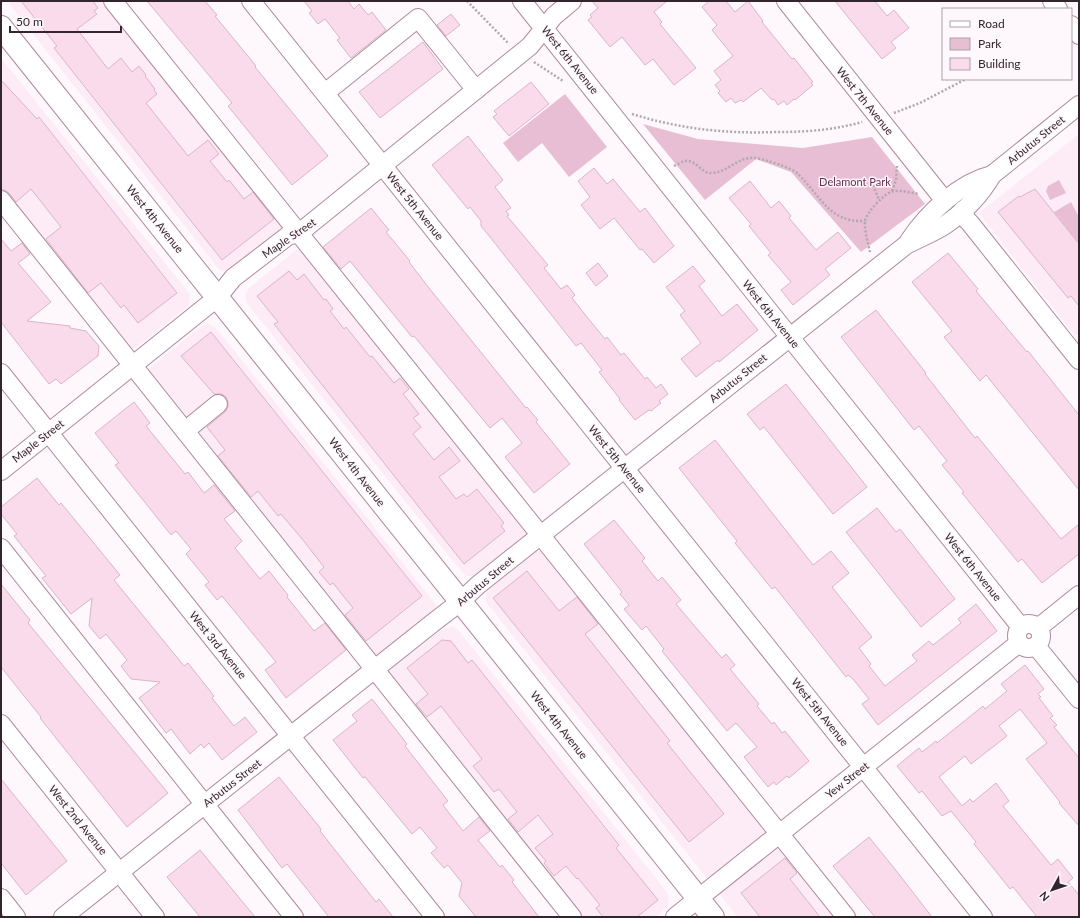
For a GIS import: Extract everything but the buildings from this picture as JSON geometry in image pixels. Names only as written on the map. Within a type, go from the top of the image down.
[{"type":"main road","name":"West 4th Avenue","points":[[1,27],[713,917]]},
{"type":"street","points":[[113,1],[846,917]]},
{"type":"street","name":"West 5th Avenue","points":[[251,1],[983,917]]},
{"type":"street","name":"West 6th Avenue","points":[[522,1],[1079,699]]},
{"type":"street","name":"Maple Street","points":[[1,471],[218,297],[233,278],[289,235],[298,234],[530,46],[554,16],[572,1]]},
{"type":"street","name":"West 7th Avenue","points":[[786,1],[945,201]]},
{"type":"street","points":[[325,94],[418,18],[476,90]]},
{"type":"street","points":[[1072,26],[1079,35]]},
{"type":"street","name":"Arbutus Street","points":[[63,917],[906,245],[944,225],[963,210],[985,187],[992,175],[1079,105]]},
{"type":"street","name":"Arbutus Street","points":[[906,245],[920,226],[945,201],[978,178],[992,175]]},
{"type":"street","points":[[1,200],[572,917]]},
{"type":"street","points":[[963,210],[966,219],[1079,360]]},
{"type":"street","name":"West 3rd Avenue","points":[[1,373],[435,917]]},
{"type":"street","points":[[185,431],[218,404]]},
{"type":"street","points":[[1,548],[294,917]]},
{"type":"street","name":"Yew Street","points":[[675,917],[1079,595]]},
{"type":"street","name":"West 2nd Avenue","points":[[1,724],[155,917]]},
{"type":"street","points":[[1,898],[16,917]]},
{"type":"path","points":[[467,1],[496,32],[513,47]]},
{"type":"path","points":[[531,60],[568,84]]},
{"type":"path","points":[[896,113],[928,100],[964,80]]},
{"type":"path","points":[[632,114],[673,125],[744,133],[821,130],[848,126],[862,122]]},
{"type":"path","points":[[674,166],[684,161],[688,161],[703,171],[713,173],[741,160],[756,158],[790,168],[798,172],[827,209],[850,221],[865,221]]},
{"type":"path","points":[[870,252],[865,221],[869,212],[879,200],[892,191],[896,180],[897,166]]},
{"type":"path","points":[[870,178],[879,200]]},
{"type":"path","points":[[892,191],[920,195]]},
{"type":"shaded area","points":[[7,1],[105,1],[281,223],[283,229],[230,271],[222,271],[218,268]]},
{"type":"shaded area","points":[[1,58],[189,293],[190,301],[186,308],[131,351],[1,196]]},
{"type":"shaded area","points":[[1079,134],[1079,333],[1075,336],[979,213]]},
{"type":"shaded area","points":[[299,248],[304,251],[530,532],[478,574],[466,576],[461,571],[246,302],[245,295],[249,288]]},
{"type":"shaded area","points":[[209,324],[216,328],[436,605],[437,610],[378,659],[147,370],[202,326]]},
{"type":"shaded area","points":[[535,551],[542,551],[837,917],[738,917],[486,602],[486,593],[489,588]]},
{"type":"shaded area","points":[[452,626],[458,630],[666,891],[669,897],[668,906],[656,917],[578,917],[390,681],[388,670],[442,630]]},
{"type":"green space","points":[[565,94],[607,147],[569,177],[542,143],[518,162],[503,143]]},
{"type":"green space","name":"Delamont Park","points":[[643,124],[698,139],[803,148],[872,137],[925,204],[861,252],[791,172],[756,159],[705,200]]},
{"type":"green space","points":[[1059,180],[1066,193],[1050,200],[1046,191],[1048,186]]},
{"type":"green space","points":[[1071,202],[1079,217],[1079,244],[1054,212]]}]
